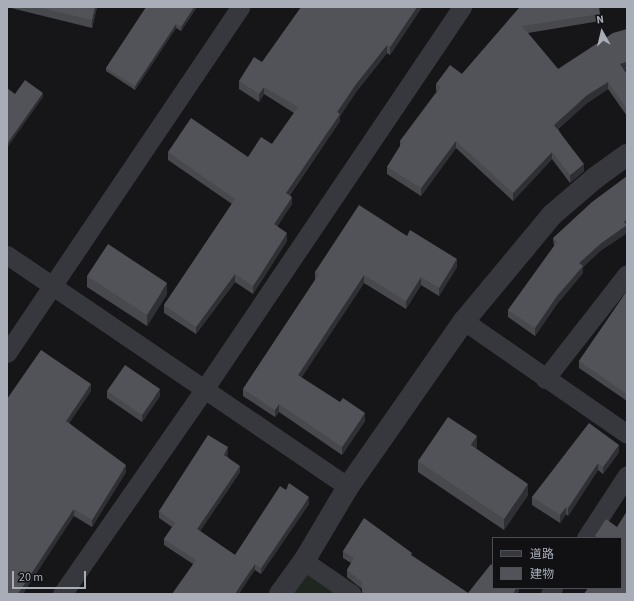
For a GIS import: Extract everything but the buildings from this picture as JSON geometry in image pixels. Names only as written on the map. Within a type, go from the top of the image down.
[{"type":"street","points":[[7,353],[240,7]]},
{"type":"street","points":[[62,594],[205,388],[462,7]]},
{"type":"street","points":[[280,594],[304,561],[348,487],[464,321],[552,215],[595,178],[627,155]]},
{"type":"street","points":[[7,255],[205,388],[348,487]]},
{"type":"street","points":[[545,379],[627,274]]},
{"type":"street","points":[[464,321],[545,379],[627,434]]},
{"type":"street","points":[[587,537],[627,475]]},
{"type":"street","points":[[304,561],[352,594]]},
{"type":"shaded area","points":[[304,561],[352,594],[280,594]]}]
